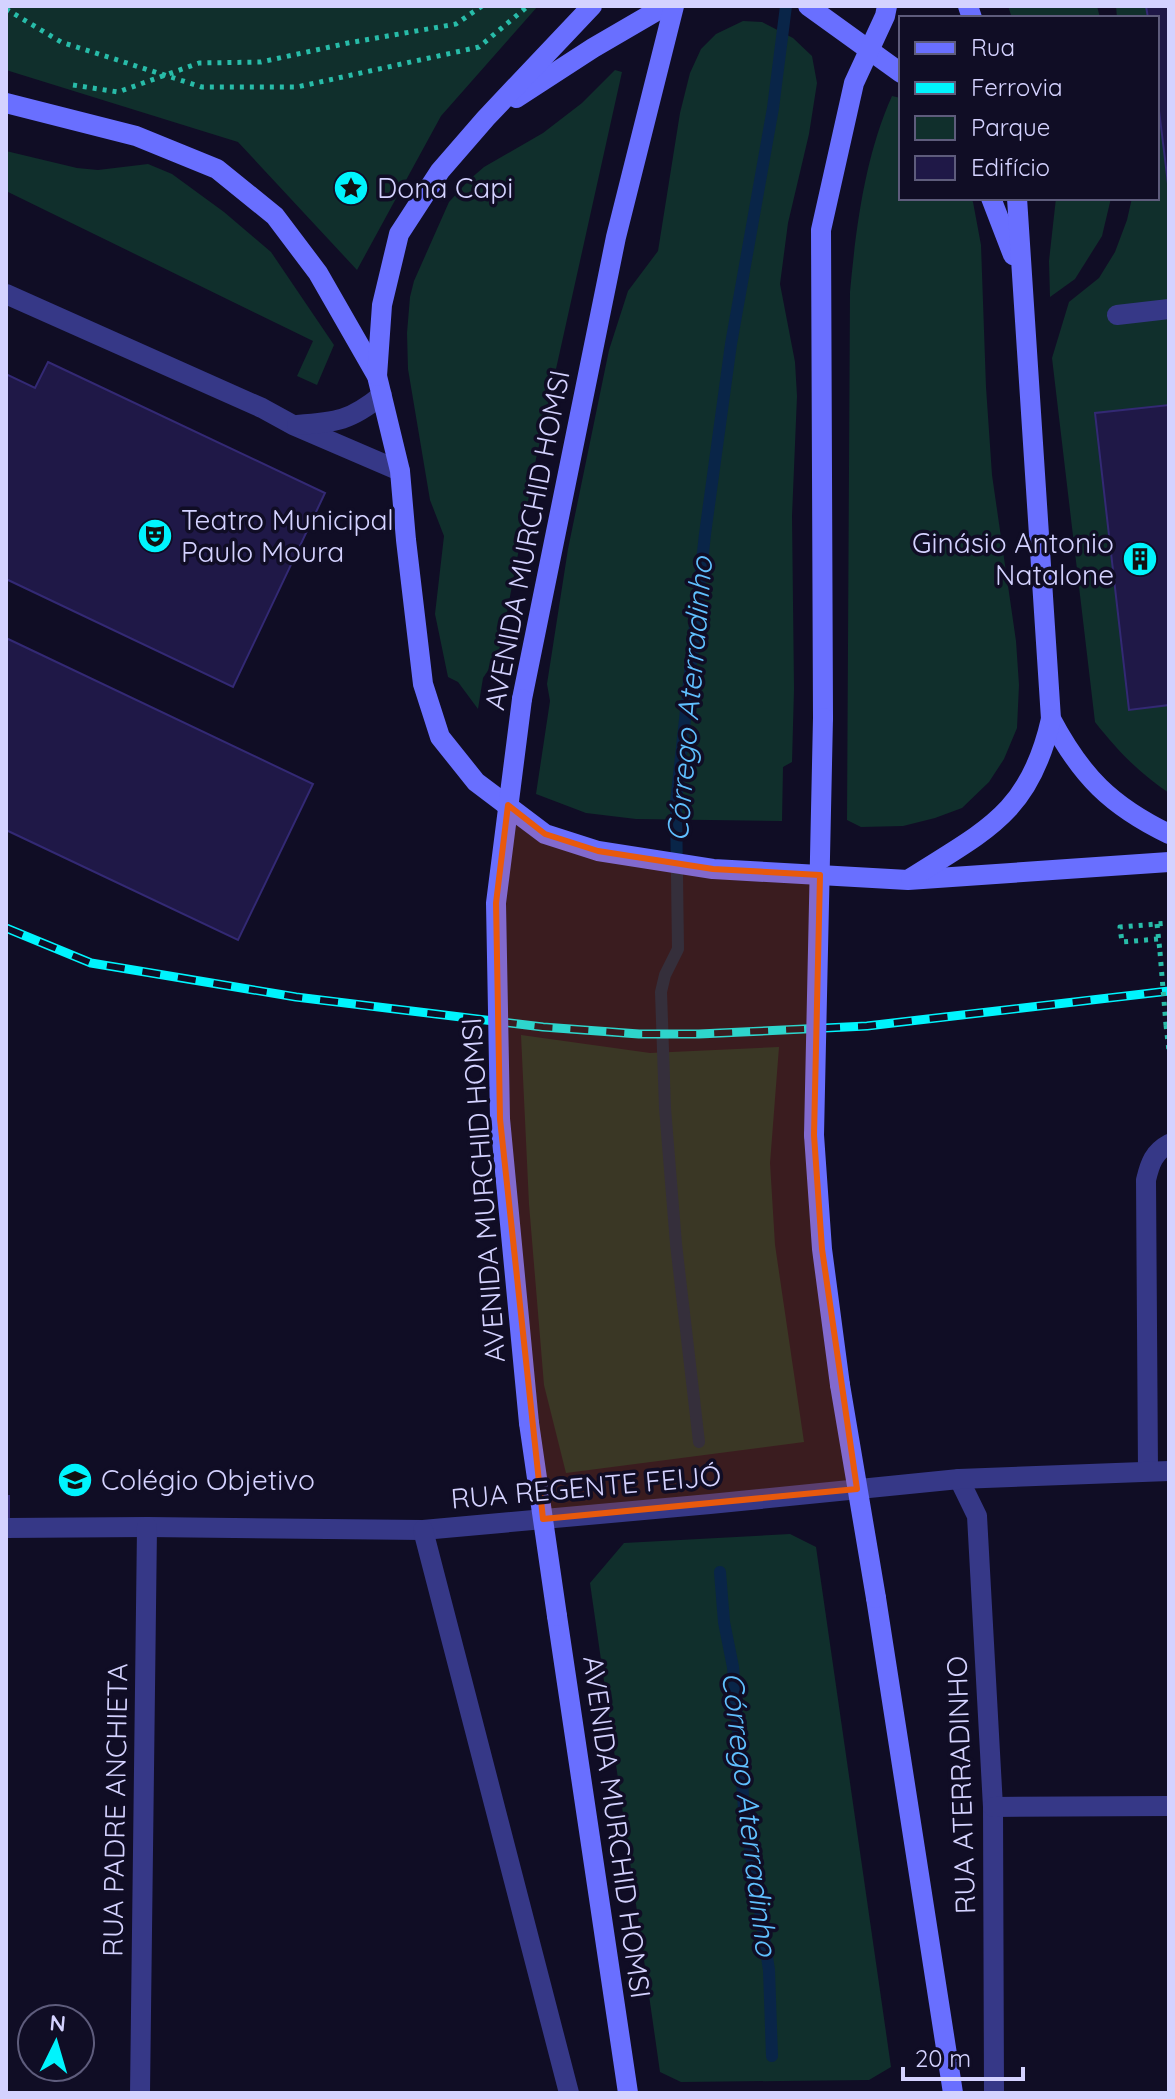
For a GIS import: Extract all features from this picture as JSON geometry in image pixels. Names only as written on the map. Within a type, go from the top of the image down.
[{"type":"main road","points":[[592,6],[440,171],[399,234],[382,305],[380,386],[400,471],[423,684],[440,737],[476,782],[545,834],[598,851],[713,869],[908,880],[1169,862]]},
{"type":"main road","points":[[486,118],[593,48],[665,6]]},
{"type":"main road","name":"AVENIDA MURCHID HOMSI","points":[[628,2093],[529,1423],[500,1119],[496,903],[522,699],[616,237],[674,6]]},
{"type":"main road","points":[[809,6],[899,71]]},
{"type":"main road","points":[[887,6],[854,83],[821,230],[823,718],[814,1135],[822,1249],[840,1385],[953,2093]]},
{"type":"main road","points":[[6,103],[136,136],[217,169],[275,216],[318,273],[380,386]]},
{"type":"main road","points":[[992,200],[1020,273]]},
{"type":"main road","points":[[908,880],[989,828],[1006,813],[1033,775],[1051,719],[1017,200]]},
{"type":"main road","points":[[1051,719],[1067,750],[1089,778],[1131,814],[1169,834]]},
{"type":"street","points":[[6,294],[400,471]]},
{"type":"street","points":[[1117,315],[1169,309]]},
{"type":"street","points":[[293,425],[345,419],[364,409],[380,386]]},
{"type":"street","points":[[1159,1471],[1146,1180],[1152,1160],[1164,1147]]},
{"type":"street","name":"RUA REGENTE FEIJÓ","points":[[6,1528],[423,1530],[959,1479],[1159,1471]]},
{"type":"street","name":"RUA ATERRADINHO","points":[[959,1479],[977,1516],[993,1807],[994,2093]]},
{"type":"street","name":"RUA PADRE ANCHIETA","points":[[140,2093],[147,1527]]},
{"type":"street","points":[[423,1530],[569,2093]]},
{"type":"street","points":[[993,1807],[1169,1806]]},
{"type":"path","points":[[60,82],[118,92],[199,63],[261,62],[456,24],[482,6]]},
{"type":"path","points":[[6,9],[61,42],[202,87],[297,87],[479,47],[528,6]]},
{"type":"path","points":[[1158,939],[1122,942],[1120,927],[1169,923]]},
{"type":"path","points":[[1157,924],[1169,1051]]},
{"type":"highlighted area","points":[[508,805],[545,834],[598,851],[713,869],[820,875],[814,1135],[822,1249],[857,1489],[543,1519],[500,1119],[496,903]]},
{"type":"green space","points":[[6,6],[538,6],[441,116],[357,270],[238,142],[6,70]]},
{"type":"green space","points":[[1008,6],[1097,6],[1100,16],[1011,16]]},
{"type":"green space","points":[[1116,6],[1169,6],[1169,793],[1129,760],[1095,722],[1052,358],[1069,302],[1099,278],[1115,252],[1132,200],[1159,200],[1159,16],[1117,16]]},
{"type":"green space","points":[[743,21],[762,22],[793,38],[812,56],[817,83],[809,134],[788,223],[780,284],[795,362],[797,396],[792,516],[792,762],[783,767],[782,821],[636,819],[586,813],[536,794],[550,701],[547,684],[568,549],[609,350],[628,291],[658,251],[680,113],[690,73],[701,49],[716,34]]},
{"type":"green space","points":[[615,70],[622,72],[536,459],[501,644],[483,678],[478,709],[458,682],[448,677],[435,614],[444,536],[430,500],[408,369],[410,297],[449,202],[484,167],[543,133],[582,103]]},
{"type":"green space","points":[[892,96],[899,98],[899,200],[973,202],[981,245],[992,475],[1016,641],[1019,685],[1017,728],[1004,759],[989,782],[962,808],[903,826],[861,827],[847,820],[850,292],[868,167]]},
{"type":"green space","points":[[6,151],[98,170],[148,164],[172,174],[224,212],[271,252],[334,345],[317,385],[297,376],[313,341],[6,191]]},
{"type":"green space","points":[[1056,200],[1111,200],[1102,236],[1075,279],[1050,297],[1049,261]]},
{"type":"green space","points":[[521,1035],[650,1053],[779,1047],[770,1163],[775,1245],[804,1442],[566,1473],[544,1385],[529,1204]]},
{"type":"green space","points":[[790,1534],[816,1547],[891,2067],[869,2080],[681,2082],[660,2072],[590,1583],[624,1543]]},
{"type":"building","points":[[1146,6],[1169,6],[1169,192],[1159,110],[1159,16],[1148,16]]},
{"type":"building","name":"Teatro Municipal Paulo Moura","points":[[48,362],[325,493],[233,687],[6,579],[6,374],[35,388]]},
{"type":"building","name":"Ginásio Antonio Natalone","points":[[1169,405],[1169,705],[1129,710],[1095,413]]},
{"type":"building","points":[[6,638],[313,784],[238,940],[6,830]]},
{"type":"building","points":[[6,1496],[9,1496],[9,1523],[6,1523]]},
{"type":"waterway","name":"Córrego Aterradinho","points":[[699,1442],[676,1244],[665,1108],[661,992],[665,975],[678,949],[676,803],[705,534],[731,344],[773,108],[786,6]]},
{"type":"waterway","name":"Córrego Aterradinho","points":[[720,1572],[724,1622],[733,1667],[744,1808],[769,1970],[772,2056]]},
{"type":"railway","points":[[6,928],[91,963],[296,997],[543,1027],[639,1034],[867,1026],[1169,991]]},
{"type":"place","name":"Dona Capi","points":[[351,188]]},
{"type":"place","name":"Teatro Municipal Paulo Moura","points":[[155,536]]},
{"type":"place","name":"Ginásio Antonio Natalone","points":[[1140,559]]},
{"type":"place","name":"Colégio Objetivo","points":[[75,1480]]}]
